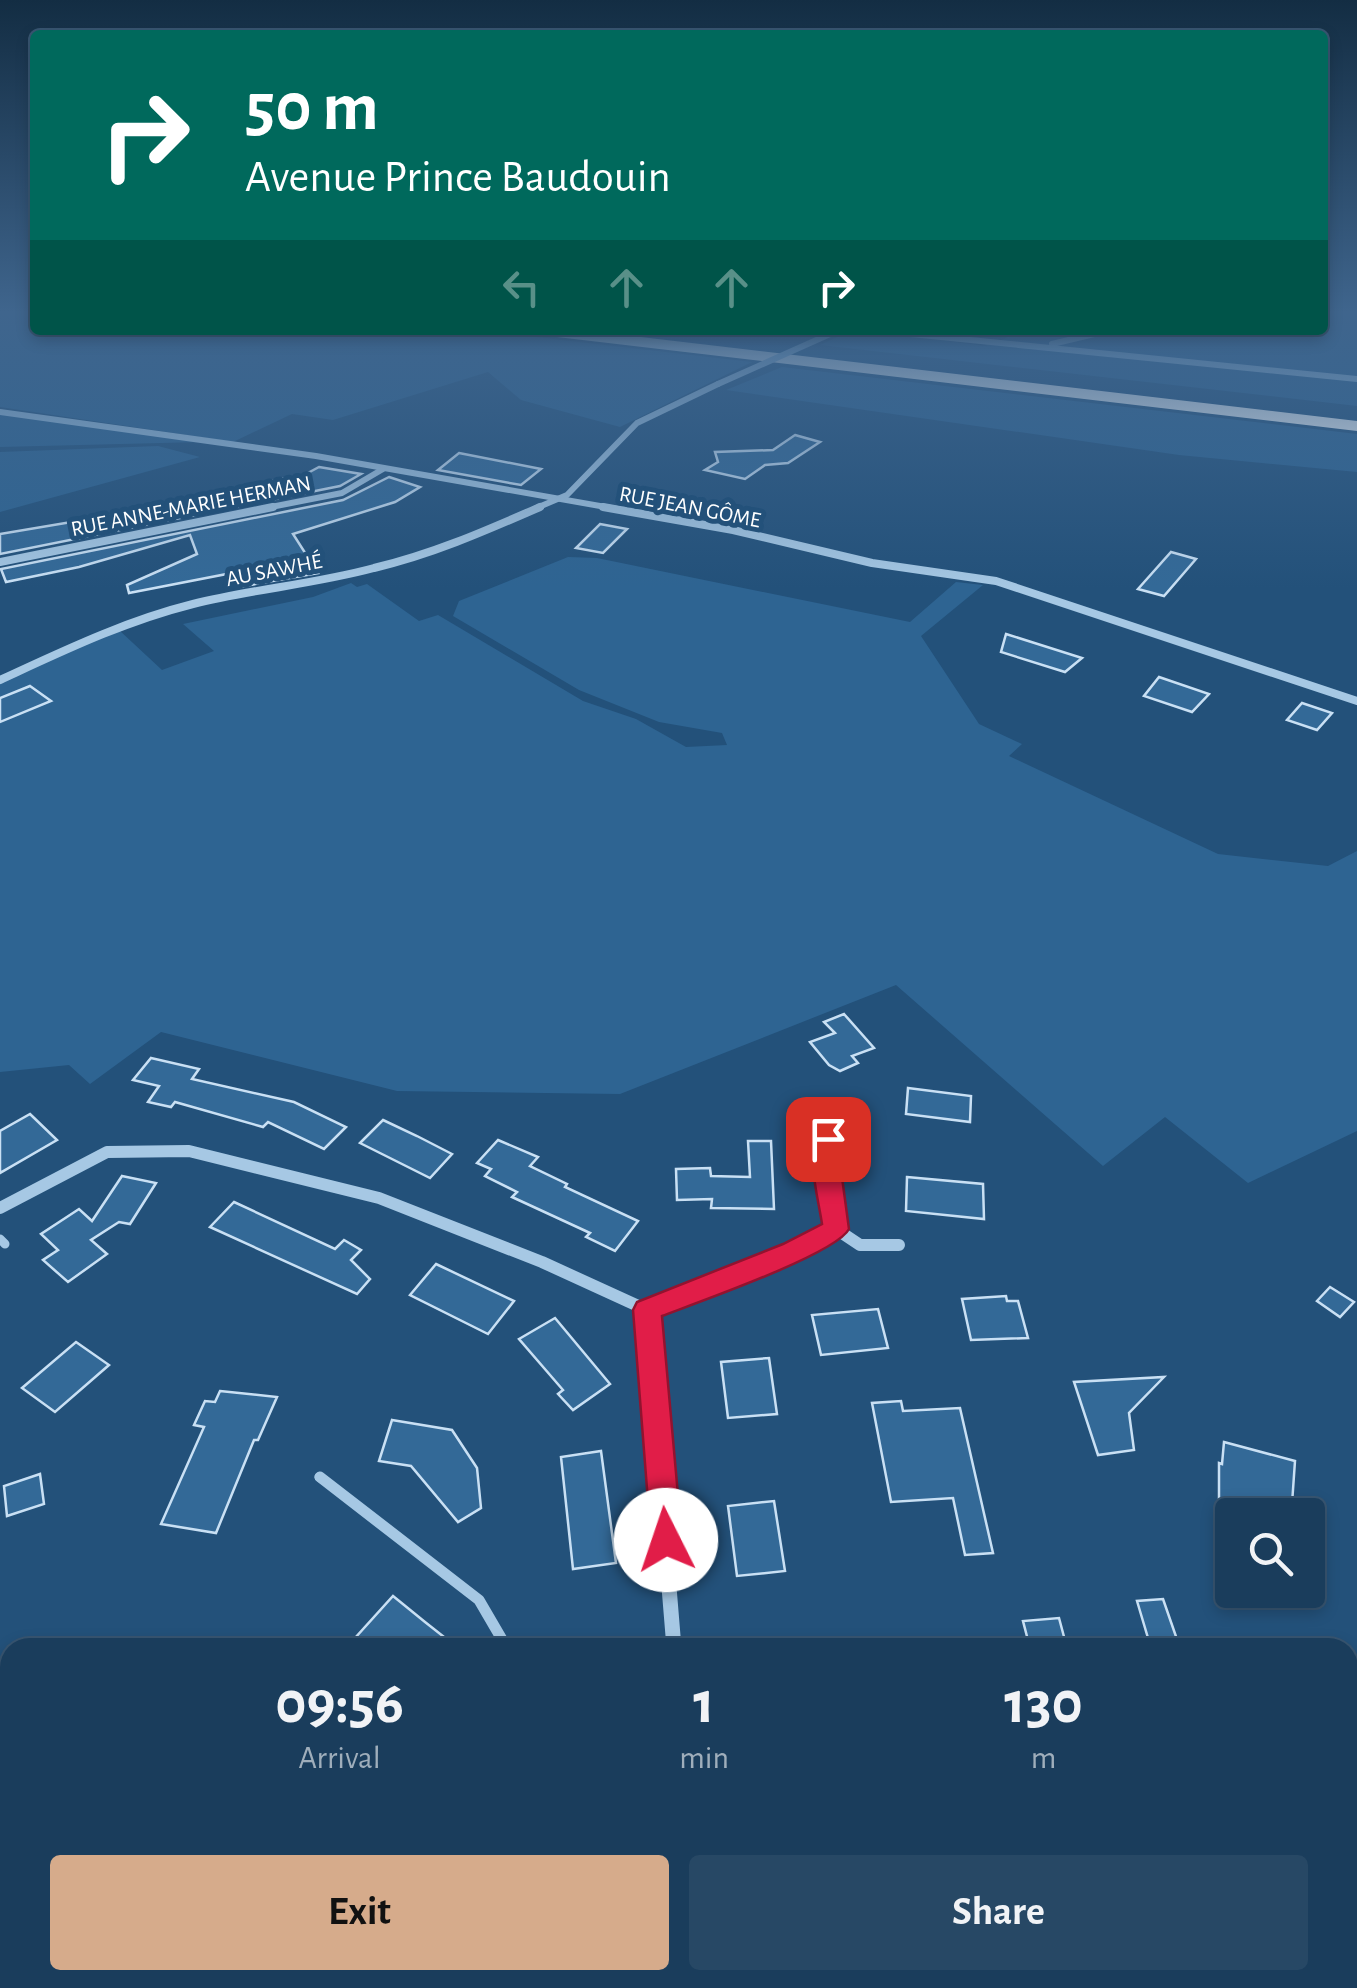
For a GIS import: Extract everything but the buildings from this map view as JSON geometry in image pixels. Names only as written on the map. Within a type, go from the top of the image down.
[{"type":"highway","points":[[1159,403],[1357,426]]},
{"type":"highway","points":[[1260,403],[1357,414]]},
{"type":"street","points":[[556,500],[567,494],[624,433],[682,403]]},
{"type":"street","name":"RUE JEAN GÔME","points":[[0,412],[384,468],[709,526],[872,563],[996,581],[1357,701]]},
{"type":"street","name":"RUE ANNE-MARIE HERMAN","points":[[0,562],[342,494],[384,468]]},
{"type":"street","name":"AU SAWHÉ","points":[[0,680],[107,631],[153,615],[414,559],[556,500]]},
{"type":"street","points":[[828,1139],[826,1171],[836,1229],[860,1245],[900,1245]]},
{"type":"street","points":[[0,1208],[107,1152],[188,1152],[379,1198],[542,1262],[647,1310],[793,1252],[836,1229]]},
{"type":"street","points":[[647,1310],[673,1638]]},
{"type":"lane","points":[[319,1476],[479,1600],[502,1638]]},
{"type":"shaded area","points":[[0,403],[389,403],[333,420],[292,414],[233,442],[0,407]]},
{"type":"shaded area","points":[[531,403],[669,403],[620,427]]},
{"type":"shaded area","points":[[815,403],[1089,403],[1357,434],[1357,472],[1179,455]]},
{"type":"shaded area","points":[[0,414],[201,442],[0,447]]},
{"type":"shaded area","points":[[158,446],[200,457],[0,512],[0,452]]},
{"type":"shaded area","points":[[568,557],[597,558],[910,622],[956,582],[983,585],[921,636],[979,724],[1022,744],[1009,756],[1218,854],[1328,866],[1357,851],[1357,1131],[1248,1183],[1165,1117],[1103,1166],[896,985],[620,1094],[397,1091],[161,1032],[90,1084],[69,1065],[0,1072],[0,682],[119,630],[162,670],[214,651],[183,624],[313,597],[351,583],[357,587],[367,584],[419,621],[438,615],[583,701],[636,719],[686,747],[727,745],[722,733],[659,722],[579,690],[453,616],[459,601]]},
{"type":"route","points":[[666,1540],[647,1310],[793,1252],[836,1229],[826,1171],[828,1139]]}]
